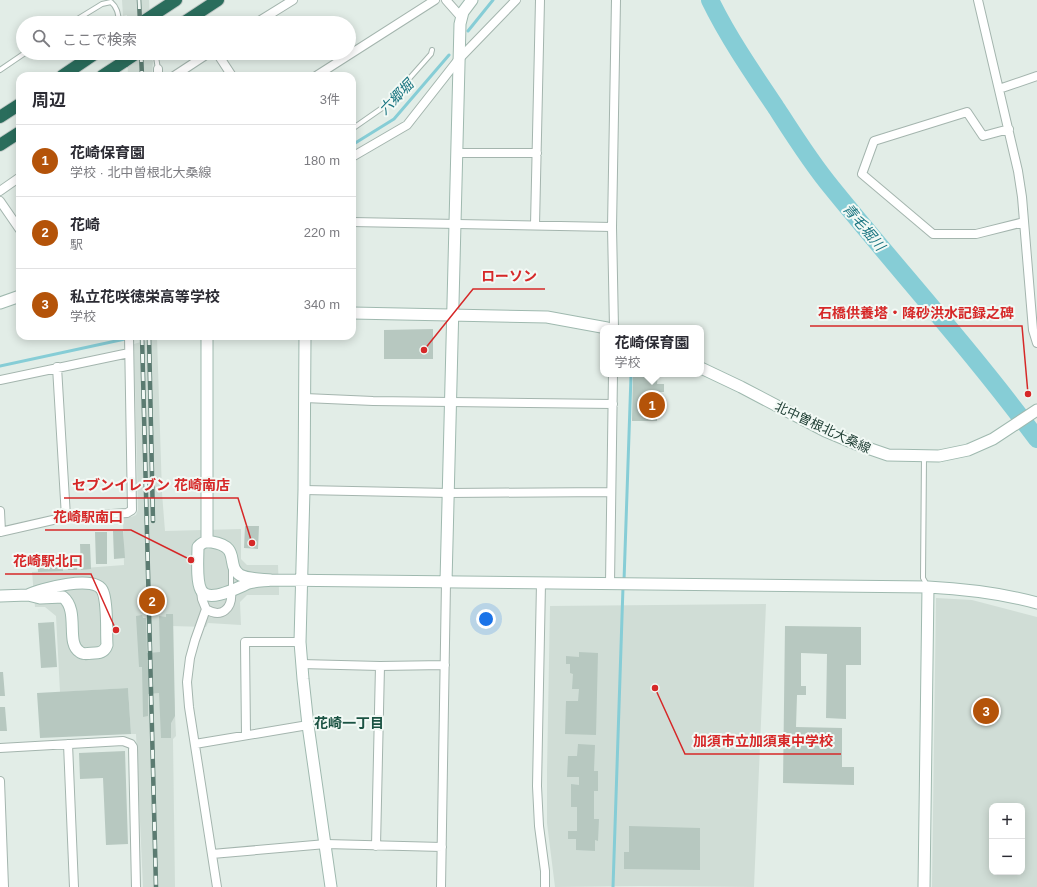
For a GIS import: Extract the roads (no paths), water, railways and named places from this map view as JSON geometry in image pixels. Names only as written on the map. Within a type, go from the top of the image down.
[{"type":"highway","points":[[152,16],[176,0]]},
{"type":"highway","points":[[194,16],[218,0]]},
{"type":"highway","points":[[68,72],[86,60]]},
{"type":"highway","points":[[108,72],[126,60]]},
{"type":"highway","points":[[0,117],[16,107]]},
{"type":"highway","points":[[0,145],[16,135]]},
{"type":"street","points":[[267,16],[292,0]]},
{"type":"street","points":[[356,50],[435,0]]},
{"type":"street","points":[[446,0],[461,17]]},
{"type":"street","points":[[441,887],[446,582],[458,60],[461,17],[472,0]]},
{"type":"street","points":[[356,155],[406,125],[458,60],[516,0]]},
{"type":"street","points":[[535,225],[540,0]]},
{"type":"street","points":[[614,325],[612,227],[616,0]]},
{"type":"street","points":[[978,0],[1018,171],[1033,330],[1037,343]]},
{"type":"street","points":[[180,72],[198,60]]},
{"type":"street","points":[[222,60],[229,72]]},
{"type":"street","points":[[322,72],[341,60]]},
{"type":"street","points":[[999,89],[1037,76]]},
{"type":"street","points":[[1009,129],[983,136],[967,112],[874,141],[862,174],[933,234],[976,234],[1024,222]]},
{"type":"street","points":[[456,153],[537,153]]},
{"type":"street","points":[[0,191],[16,180]]},
{"type":"street","points":[[0,201],[16,224]]},
{"type":"street","points":[[356,222],[612,227]]},
{"type":"street","points":[[0,303],[16,297]]},
{"type":"street","points":[[356,313],[547,317],[600,327]]},
{"type":"street","points":[[0,511],[1,532],[66,517],[127,513],[132,510],[129,340]]},
{"type":"street","points":[[207,340],[207,542]]},
{"type":"street","points":[[305,340],[304,490],[300,642],[301,664],[331,887]]},
{"type":"street","points":[[0,380],[129,349]]},
{"type":"street","points":[[57,367],[66,517]]},
{"type":"street","name":"北中曽根北大桑線","points":[[704,369],[825,431],[888,456],[939,456],[968,450],[993,438],[1036,410]]},
{"type":"street","points":[[610,583],[613,377]]},
{"type":"street","points":[[305,398],[373,401],[613,404]]},
{"type":"street","points":[[304,490],[449,493],[611,492]]},
{"type":"street","points":[[231,591],[230,603],[225,610],[216,613],[206,609],[202,599],[199,583],[198,547],[201,543],[207,542],[222,544],[227,547],[231,552],[236,571],[243,576],[271,580],[928,587],[964,589],[1037,602]]},
{"type":"street","points":[[201,590],[207,595],[216,595],[231,591],[250,583],[271,580]]},
{"type":"street","points":[[0,596],[28,595],[40,598],[59,597],[67,600],[72,612],[73,642],[78,652],[99,653],[106,648],[105,601],[103,592],[98,586],[88,583],[75,584],[38,590],[28,595]]},
{"type":"street","points":[[541,583],[537,786],[539,826],[545,871],[545,887]]},
{"type":"street","points":[[924,887],[928,587]]},
{"type":"street","points":[[206,609],[195,640],[187,682],[189,707],[217,887]]},
{"type":"street","points":[[246,735],[245,642],[300,642]]},
{"type":"street","points":[[301,664],[380,666],[445,665]]},
{"type":"street","points":[[376,846],[380,666]]},
{"type":"street","points":[[195,744],[308,724]]},
{"type":"street","points":[[0,748],[123,741],[131,744],[133,747],[136,887]]},
{"type":"street","points":[[68,744],[74,887]]},
{"type":"street","points":[[0,781],[4,887]]},
{"type":"street","points":[[212,854],[326,844],[442,847]]},
{"type":"lane","points":[[83,16],[107,2],[111,2],[115,5],[118,16]]},
{"type":"lane","points":[[356,126],[385,106],[432,54],[432,50]]},
{"type":"lane","points":[[0,70],[16,59]]},
{"type":"lane","points":[[156,60],[158,72]]},
{"type":"lane","points":[[924,456],[923,578],[928,587]]},
{"type":"lane","points":[[231,591],[231,570],[233,563]]},
{"type":"waterway","name":"六郷堀","points":[[468,31],[493,0]]},
{"type":"waterway","name":"青毛堀川","points":[[710,0],[741,54],[795,138],[817,169],[988,375],[1037,439]]},
{"type":"waterway","name":"六郷堀","points":[[356,143],[394,119],[449,55]]},
{"type":"waterway","name":"六郷堀","points":[[0,366],[120,340]]},
{"type":"waterway","points":[[624,581],[631,377]]},
{"type":"waterway","points":[[613,887],[623,587]]},
{"type":"railway","points":[[139,0],[140,16]]},
{"type":"railway","points":[[141,60],[142,72]]},
{"type":"railway","points":[[142,340],[156,887]]},
{"type":"railway","points":[[149,340],[153,521]]},
{"type":"place","name":"ローソン","points":[[424,350]]},
{"type":"place","name":"石橋供養塔・降砂洪水記録之碑","points":[[1028,394]]},
{"type":"place","name":"花崎保育園","points":[[652,405]]},
{"type":"place","name":"セブンイレブン 花崎南店","points":[[252,543]]},
{"type":"place","name":"花崎駅南口","points":[[191,560]]},
{"type":"place","name":"花崎","points":[[152,601]]},
{"type":"place","name":"花崎駅北口","points":[[116,630]]},
{"type":"place","name":"加須市立加須東中学校","points":[[655,688]]},
{"type":"place","name":"私立花咲徳栄高等学校","points":[[986,711]]},
{"type":"district","name":"花崎一丁目","points":[[349,723]]}]
